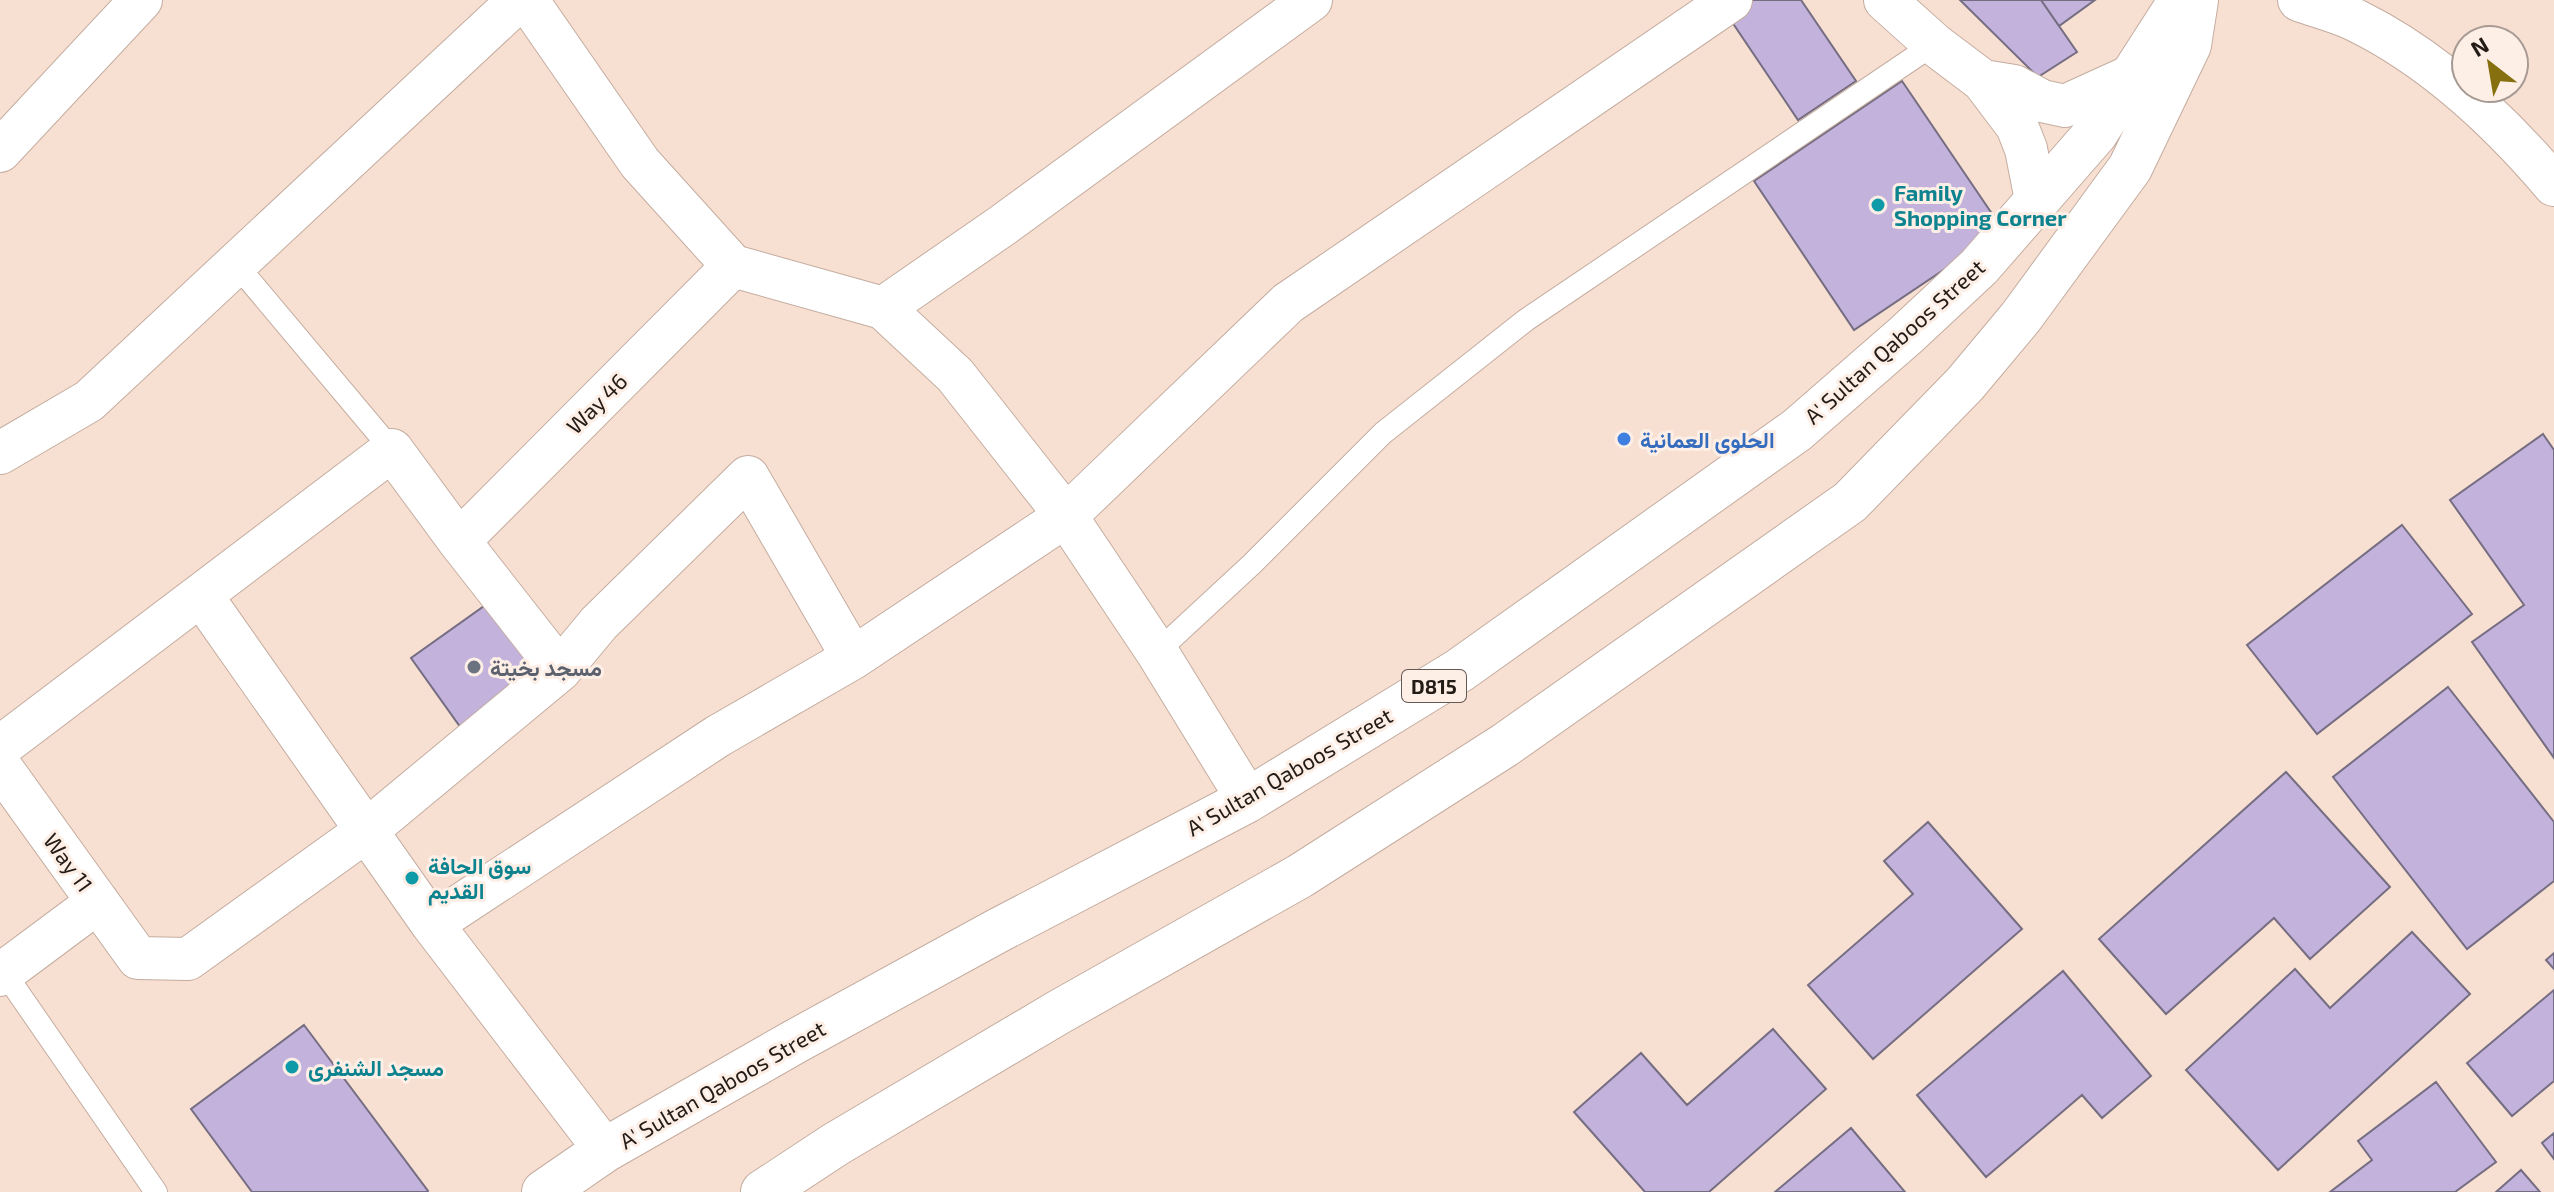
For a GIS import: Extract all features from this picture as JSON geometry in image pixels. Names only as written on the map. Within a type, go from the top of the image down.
[{"type":"main road","name":"A' Sultan Qaboos Street","points":[[544,1192],[605,1150],[796,1041],[1248,800],[1460,670],[1797,430],[1979,267],[2095,134],[2181,0]]},
{"type":"main road","points":[[763,1192],[836,1144],[1059,1012],[1300,876],[1505,745],[1850,502],[1965,384],[2021,317],[2130,168],[2189,45],[2196,0]]},
{"type":"street","points":[[0,151],[141,0]]},
{"type":"street","points":[[0,453],[89,401],[519,0]]},
{"type":"street","points":[[527,0],[640,163],[733,266],[883,308],[955,375],[1066,516],[1157,652],[1248,800]]},
{"type":"street","points":[[883,308],[1003,225],[1311,0]]},
{"type":"street","points":[[432,924],[718,736],[853,658],[1066,516],[1288,303],[1731,0]]},
{"type":"street","points":[[1885,0],[1934,44],[1983,81],[2017,126],[2026,149],[2036,200]]},
{"type":"street","points":[[2299,0],[2356,20],[2401,46],[2444,77],[2513,139],[2554,185]]},
{"type":"street","points":[[1983,81],[2014,86],[2042,101],[2065,106],[2131,76]]},
{"type":"street","name":"Way 46","points":[[459,541],[733,266]]},
{"type":"street","points":[[0,747],[392,450],[560,670]]},
{"type":"street","points":[[366,831],[560,670],[599,623],[748,477],[853,658]]},
{"type":"street","points":[[201,595],[432,924],[605,1150]]},
{"type":"street","name":"Way 11","points":[[0,766],[138,958],[188,959],[366,831]]},
{"type":"street","points":[[2,973],[98,902]]},
{"type":"lane","points":[[1157,652],[1252,564],[1383,433],[1526,320],[1934,44]]},
{"type":"lane","points":[[235,263],[392,450]]},
{"type":"lane","points":[[2,973],[156,1192]]},
{"type":"building","points":[[1752,0],[1801,0],[1856,81],[1798,120],[1728,16]]},
{"type":"building","points":[[1960,0],[2041,0],[2077,52],[2038,77]]},
{"type":"building","points":[[2041,0],[2095,0],[2059,26]]},
{"type":"building","name":"Family Shopping Corner","points":[[1902,81],[2003,230],[1854,330],[1754,181]]},
{"type":"building","points":[[2543,434],[2554,450],[2554,758],[2472,642],[2524,605],[2450,500]]},
{"type":"building","points":[[2402,525],[2472,614],[2317,734],[2247,645]]},
{"type":"building","name":"مسجد بخيتة","points":[[487,604],[537,676],[461,728],[411,658]]},
{"type":"building","points":[[2448,687],[2554,822],[2554,881],[2467,949],[2333,777]]},
{"type":"building","points":[[2286,772],[2390,887],[2310,959],[2274,918],[2166,1014],[2099,939]]},
{"type":"building","points":[[1928,822],[2022,929],[1873,1059],[1808,985],[1913,894],[1884,861]]},
{"type":"building","points":[[2412,932],[2470,994],[2278,1170],[2186,1070],[2295,969],[2330,1008]]},
{"type":"building","points":[[2554,953],[2554,969],[2546,960]]},
{"type":"building","points":[[2063,971],[2151,1076],[2102,1118],[2082,1095],[1986,1177],[1917,1095]]},
{"type":"building","points":[[2554,990],[2554,1081],[2512,1116],[2467,1063]]},
{"type":"building","name":"مسجد الشنفرى","points":[[304,1025],[427,1192],[252,1192],[191,1109]]},
{"type":"building","points":[[1773,1029],[1826,1089],[1709,1192],[1645,1192],[1574,1112],[1641,1053],[1687,1105]]},
{"type":"building","points":[[2436,1082],[2496,1162],[2455,1192],[2330,1192],[2372,1160],[2358,1141]]},
{"type":"building","points":[[1851,1128],[1905,1192],[1775,1192]]},
{"type":"building","points":[[2554,1133],[2554,1159],[2542,1143]]},
{"type":"building","points":[[2521,1170],[2540,1192],[2496,1192]]},
{"type":"place","name":"Family Shopping Corner","points":[[1878,205]]},
{"type":"place","name":"الحلوى العمانية","points":[[1624,439]]},
{"type":"place","name":"مسجد بخيتة","points":[[474,667]]},
{"type":"place","name":"سوق الحافة القديم","points":[[412,878]]},
{"type":"place","name":"مسجد الشنفرى","points":[[292,1067]]}]
